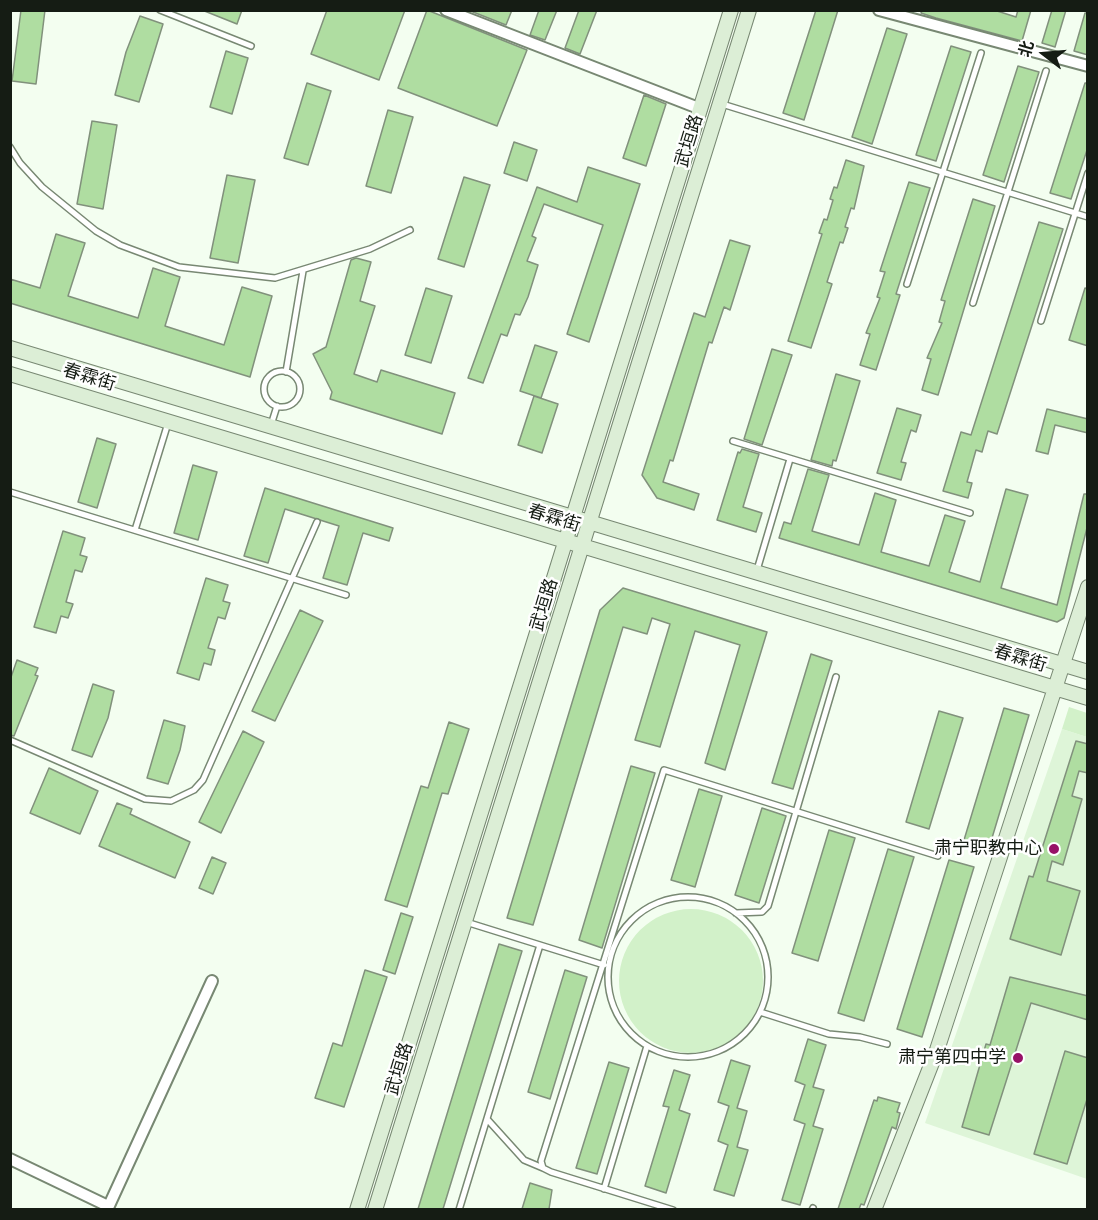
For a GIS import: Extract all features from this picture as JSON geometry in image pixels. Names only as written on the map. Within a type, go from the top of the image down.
[{"type":"main road","name":"武垣路","points":[[357,1209],[731,10]]},
{"type":"main road","name":"武垣路","points":[[375,1209],[749,10]]},
{"type":"main road","name":"春霖街","points":[[10,348],[1088,672]]},
{"type":"main road","name":"春霖街","points":[[10,374],[1088,698]]},
{"type":"main road","points":[[874,1209],[937,1050],[1088,587]]},
{"type":"street","points":[[446,10],[701,109]]},
{"type":"street","points":[[879,10],[1088,66]]},
{"type":"street","points":[[921,22],[924,10]]},
{"type":"street","points":[[10,1159],[108,1208],[212,981]]},
{"type":"lane","points":[[160,10],[251,46]]},
{"type":"lane","points":[[907,284],[981,53]]},
{"type":"lane","points":[[973,303],[1046,71]]},
{"type":"lane","points":[[720,104],[1088,218]]},
{"type":"lane","points":[[10,147],[20,163],[42,187],[96,231],[120,244],[162,261],[204,271],[275,278],[369,249],[410,230]]},
{"type":"lane","points":[[1041,321],[1088,173]]},
{"type":"lane","points":[[286,372],[303,271]]},
{"type":"lane","points":[[286,372],[298,381],[300,392],[294,403],[277,406],[267,399],[265,383],[272,374],[286,372]]},
{"type":"lane","points":[[271,426],[277,406]]},
{"type":"lane","points":[[135,530],[169,421]]},
{"type":"lane","points":[[734,441],[970,513]]},
{"type":"lane","points":[[756,572],[790,459]]},
{"type":"lane","points":[[10,492],[346,595]]},
{"type":"lane","points":[[10,740],[145,799],[161,802],[184,796],[203,780],[317,522]]},
{"type":"lane","points":[[736,913],[762,912],[768,906],[836,677]]},
{"type":"lane","points":[[543,1168],[541,1161],[606,965],[664,770],[938,856]]},
{"type":"lane","points":[[679,897],[702,898],[724,905],[736,913],[758,938],[767,962],[767,988],[760,1012],[736,1042],[700,1057],[675,1056],[648,1046],[630,1033],[616,1012],[608,987],[606,965],[626,927],[645,909],[656,903],[679,897]]},
{"type":"lane","points":[[465,922],[606,965]]},
{"type":"lane","points":[[459,1209],[540,945]]},
{"type":"lane","points":[[760,1012],[829,1035],[860,1037],[887,1044]]},
{"type":"lane","points":[[604,1188],[648,1046]]},
{"type":"lane","points":[[487,1119],[524,1160],[673,1209]]},
{"type":"shaded area","points":[[1069,707],[1087,713],[1087,737],[1062,729]]},
{"type":"shaded area","points":[[1062,729],[1087,737],[1087,1179],[925,1123]]},
{"type":"shaded area","points":[[691,909],[718,915],[731,921],[742,930],[751,941],[757,954],[763,981],[757,1008],[751,1021],[742,1032],[731,1041],[718,1047],[691,1053],[664,1047],[651,1041],[640,1032],[631,1021],[625,1008],[619,981],[625,954],[631,941],[640,930],[651,921],[664,915]]},
{"type":"building","points":[[21,10],[45,10],[36,84],[12,81]]},
{"type":"building","points":[[202,10],[242,10],[237,24]]},
{"type":"building","points":[[327,10],[405,10],[379,80],[311,54]]},
{"type":"building","points":[[427,10],[527,50],[497,126],[398,88]]},
{"type":"building","points":[[468,10],[512,10],[506,25]]},
{"type":"building","points":[[539,10],[557,10],[545,40],[530,35]]},
{"type":"building","points":[[579,10],[597,10],[580,54],[565,48]]},
{"type":"building","points":[[816,10],[838,10],[804,120],[783,113]]},
{"type":"building","points":[[922,10],[994,10],[1016,17],[1018,10],[1031,10],[1022,41],[936,18],[921,13]]},
{"type":"building","points":[[1052,10],[1066,10],[1055,47],[1042,43]]},
{"type":"building","points":[[1085,13],[1088,13],[1088,55],[1074,51]]},
{"type":"building","points":[[140,16],[163,24],[139,102],[115,95],[126,52]]},
{"type":"building","points":[[887,28],[907,34],[872,144],[852,137]]},
{"type":"building","points":[[951,46],[971,52],[936,161],[916,155]]},
{"type":"building","points":[[226,51],[248,58],[232,114],[210,107]]},
{"type":"building","points":[[1018,66],[1039,72],[1004,182],[983,175]]},
{"type":"building","points":[[307,83],[331,91],[308,165],[284,158]]},
{"type":"building","points":[[1085,83],[1088,83],[1088,147],[1071,199],[1050,193]]},
{"type":"building","points":[[644,95],[666,104],[646,166],[623,158]]},
{"type":"building","points":[[388,110],[413,117],[391,193],[366,186]]},
{"type":"building","points":[[92,121],[117,125],[103,209],[77,204]]},
{"type":"building","points":[[514,142],[537,150],[527,181],[504,173]]},
{"type":"building","points":[[846,160],[864,166],[854,209],[851,208],[845,227],[848,228],[843,243],[840,242],[827,282],[832,284],[811,348],[788,341],[822,234],[819,233],[824,219],[827,220],[833,200],[830,199],[834,187],[837,188]]},
{"type":"building","points":[[588,167],[640,184],[589,342],[567,334],[603,225],[544,204],[532,236],[536,238],[527,261],[538,265],[528,297],[520,315],[515,314],[507,336],[501,334],[483,383],[468,378],[537,187],[577,202]]},
{"type":"building","points":[[227,175],[255,180],[238,263],[210,258]]},
{"type":"building","points":[[464,177],[490,185],[464,267],[438,259]]},
{"type":"building","points":[[909,182],[930,188],[896,294],[900,295],[876,370],[860,365],[870,334],[866,333],[880,298],[877,297],[885,272],[880,271]]},
{"type":"building","points":[[973,199],[995,206],[938,395],[922,390],[931,359],[927,358],[942,323],[939,322],[945,301],[941,300]]},
{"type":"building","points":[[1039,222],[1063,229],[997,434],[988,431],[982,452],[976,450],[967,482],[972,483],[968,498],[943,491],[961,432],[971,435]]},
{"type":"building","points":[[56,234],[85,243],[68,296],[138,318],[153,268],[180,277],[165,326],[224,345],[242,287],[272,296],[250,377],[10,303],[10,279],[40,288]]},
{"type":"building","points":[[730,240],[750,246],[730,310],[724,307],[712,343],[709,342],[673,461],[670,460],[663,482],[699,494],[694,510],[657,498],[642,475],[694,313],[705,317]]},
{"type":"building","points":[[356,258],[371,262],[360,301],[375,306],[354,374],[377,382],[381,370],[455,393],[442,434],[330,399],[332,392],[313,354],[326,347],[351,260]]},
{"type":"building","points":[[426,288],[452,296],[431,363],[405,355]]},
{"type":"building","points":[[1085,288],[1088,289],[1088,346],[1069,340]]},
{"type":"building","points":[[535,345],[557,352],[541,398],[520,391]]},
{"type":"building","points":[[772,349],[792,355],[762,445],[744,439]]},
{"type":"building","points":[[836,374],[860,381],[836,461],[833,460],[832,466],[811,460]]},
{"type":"building","points":[[534,396],[558,404],[542,453],[518,445]]},
{"type":"building","points":[[897,408],[921,415],[916,432],[911,430],[901,462],[906,463],[901,480],[877,473]]},
{"type":"building","points":[[1047,409],[1088,419],[1088,433],[1055,425],[1048,454],[1036,451]]},
{"type":"building","points":[[97,438],[116,444],[97,508],[78,502]]},
{"type":"building","points":[[742,449],[759,454],[743,507],[762,513],[756,532],[717,520],[738,452],[740,453]]},
{"type":"building","points":[[193,465],[217,472],[198,540],[174,533]]},
{"type":"building","points":[[808,469],[829,475],[812,531],[859,545],[875,493],[896,500],[881,552],[929,566],[945,515],[965,521],[949,572],[980,582],[1006,489],[1028,495],[1001,588],[1057,605],[1084,494],[1088,494],[1088,524],[1064,618],[1057,622],[779,538],[784,522],[791,524]]},
{"type":"building","points":[[265,488],[393,528],[389,541],[363,533],[347,585],[323,578],[339,526],[285,509],[268,563],[244,556]]},
{"type":"building","points":[[63,531],[85,538],[80,555],[87,557],[82,572],[75,570],[66,602],[73,604],[68,618],[61,616],[56,633],[34,627]]},
{"type":"building","points":[[206,578],[228,585],[223,601],[230,603],[225,619],[218,617],[208,648],[215,650],[211,665],[204,663],[199,680],[177,673]]},
{"type":"building","points":[[623,588],[767,632],[725,770],[705,763],[740,645],[695,631],[660,747],[635,740],[670,624],[652,618],[647,634],[623,627],[533,925],[507,918],[600,610]]},
{"type":"building","points":[[300,610],[323,621],[275,721],[252,711]]},
{"type":"building","points":[[811,654],[832,661],[793,789],[772,783]]},
{"type":"building","points":[[17,660],[38,668],[35,675],[38,676],[14,736],[10,735],[10,680]]},
{"type":"building","points":[[93,684],[114,691],[108,718],[92,757],[72,750]]},
{"type":"building","points":[[1004,708],[1029,715],[989,848],[964,840]]},
{"type":"building","points":[[939,711],[963,718],[929,829],[906,822]]},
{"type":"building","points":[[164,720],[185,726],[180,750],[168,784],[147,778]]},
{"type":"building","points":[[449,722],[469,729],[448,794],[442,793],[407,907],[385,900],[421,786],[428,788]]},
{"type":"building","points":[[243,731],[264,742],[221,833],[199,822]]},
{"type":"building","points":[[1076,741],[1088,744],[1088,773],[1079,771],[1072,796],[1082,799],[1063,865],[1052,861],[1047,881],[1080,891],[1061,955],[1010,939],[1029,876],[1033,877]]},
{"type":"building","points":[[631,766],[655,773],[602,948],[579,940]]},
{"type":"building","points":[[49,768],[98,791],[80,834],[30,813]]},
{"type":"building","points":[[699,789],[722,796],[695,887],[671,880]]},
{"type":"building","points":[[117,803],[132,809],[130,814],[190,842],[175,878],[99,846]]},
{"type":"building","points":[[762,808],[786,816],[759,903],[735,895]]},
{"type":"building","points":[[829,830],[855,838],[818,961],[792,953]]},
{"type":"building","points":[[888,849],[914,857],[864,1021],[838,1013]]},
{"type":"building","points":[[212,857],[226,863],[213,894],[199,888]]},
{"type":"building","points":[[949,860],[974,867],[922,1037],[897,1029]]},
{"type":"building","points":[[401,913],[413,917],[395,974],[383,970]]},
{"type":"building","points":[[499,944],[522,951],[443,1209],[418,1209]]},
{"type":"building","points":[[365,970],[387,977],[344,1107],[315,1098],[333,1043],[342,1046]]},
{"type":"building","points":[[565,970],[587,977],[550,1099],[528,1092]]},
{"type":"building","points":[[1010,977],[1088,996],[1088,1020],[1031,1003],[989,1135],[962,1127],[986,1044],[990,1045]]},
{"type":"building","points":[[808,1039],[826,1045],[813,1087],[824,1090],[813,1126],[823,1129],[800,1205],[782,1200],[805,1124],[794,1120],[805,1085],[795,1081]]},
{"type":"building","points":[[1065,1051],[1088,1058],[1088,1096],[1067,1164],[1034,1154]]},
{"type":"building","points":[[731,1060],[750,1066],[737,1108],[747,1111],[737,1147],[748,1150],[734,1196],[714,1190],[728,1145],[718,1141],[729,1106],[718,1102]]},
{"type":"building","points":[[609,1062],[629,1068],[597,1174],[576,1168]]},
{"type":"building","points":[[674,1070],[690,1075],[679,1110],[690,1114],[666,1193],[645,1186],[669,1107],[663,1106]]},
{"type":"building","points":[[878,1097],[900,1103],[896,1129],[892,1127],[864,1205],[861,1204],[859,1209],[838,1209],[874,1100],[877,1101]]},
{"type":"building","points":[[530,1183],[552,1190],[549,1209],[522,1209]]},
{"type":"place","name":"肃宁职教中心","points":[[1054,849]]},
{"type":"place","name":"肃宁第四中学","points":[[1018,1058]]}]
